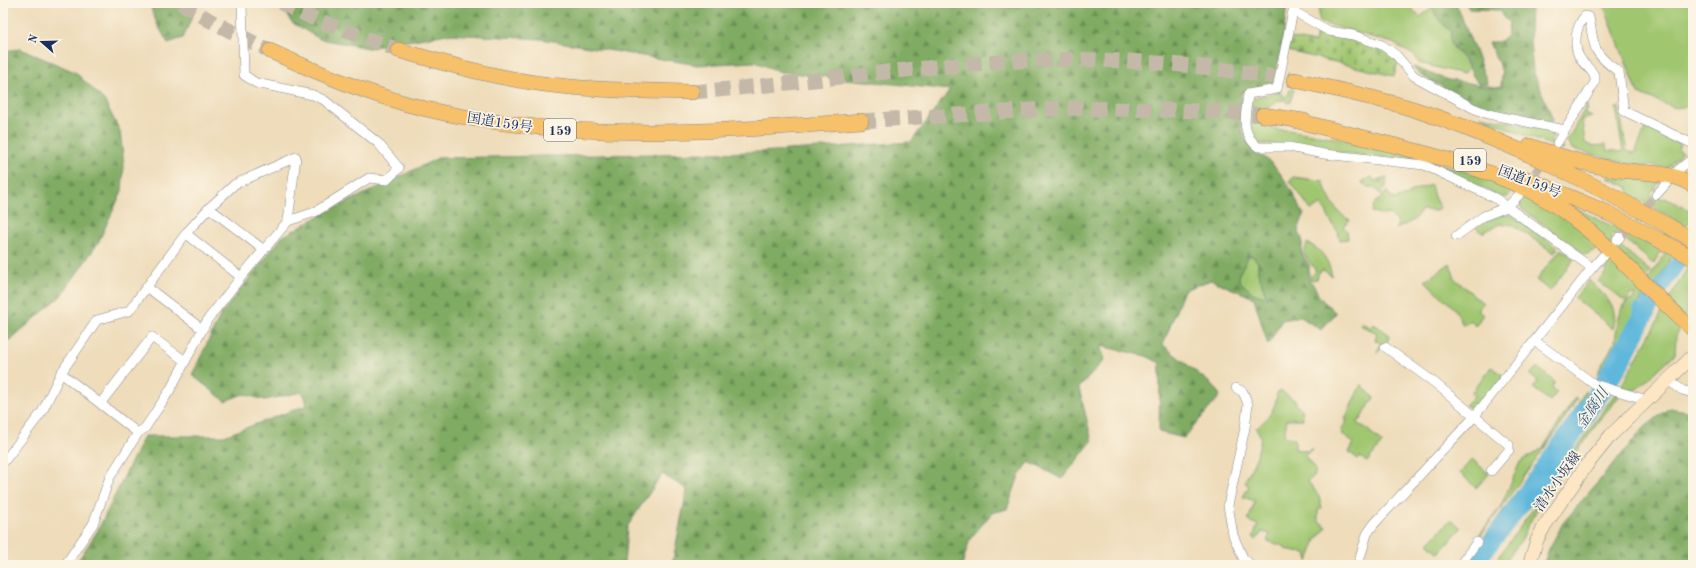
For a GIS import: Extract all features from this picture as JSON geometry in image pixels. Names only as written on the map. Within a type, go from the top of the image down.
[{"type":"highway","points":[[398,50],[475,70],[561,86],[642,91],[692,92]]},
{"type":"highway","name":"国道159号","points":[[270,51],[348,84],[390,99],[427,109],[518,126],[585,132],[642,133],[730,130],[861,121]]},
{"type":"highway","name":"国道159号","points":[[1295,80],[1412,109],[1494,139],[1610,194],[1693,240]]},
{"type":"highway","name":"159","points":[[1412,109],[1592,165],[1614,170],[1663,175],[1685,180],[1693,185]]},
{"type":"highway","name":"国道159号","points":[[1263,115],[1381,136],[1494,167],[1567,195],[1664,242],[1693,258]]},
{"type":"highway","name":"159","points":[[1294,120],[1443,158],[1503,178],[1533,192],[1566,212],[1602,241],[1670,310],[1693,329]]},
{"type":"main road","name":"清水小坂線","points":[[1529,565],[1537,540],[1561,501],[1611,435],[1693,356]]},
{"type":"street","points":[[65,565],[90,529],[110,477],[138,433],[145,428],[170,390],[208,319],[288,221],[315,212],[369,178],[387,180],[399,168],[378,143],[324,100],[313,95],[256,83],[244,74],[242,3]]},
{"type":"street","points":[[1565,130],[1488,114],[1473,108],[1414,76],[1396,55],[1385,47],[1353,35],[1329,31],[1293,11],[1277,89],[1248,94],[1246,132],[1258,147],[1289,147],[1324,154],[1424,165],[1495,198],[1592,268]]},
{"type":"street","points":[[1557,143],[1595,82],[1594,75],[1581,61],[1577,50],[1576,30],[1585,16],[1589,16],[1596,52],[1603,60],[1619,72],[1624,111],[1693,144]]},
{"type":"street","points":[[3,463],[42,412],[61,373],[97,320],[129,311],[186,232],[235,184],[296,157],[288,221]]},
{"type":"street","points":[[1677,172],[1693,159]]},
{"type":"street","points":[[1656,196],[1667,183]]},
{"type":"street","points":[[1456,236],[1484,216],[1506,207],[1519,195]]},
{"type":"street","points":[[209,208],[264,250]]},
{"type":"street","points":[[186,232],[241,277]]},
{"type":"street","points":[[1358,565],[1367,534],[1374,524],[1474,417],[1603,256]]},
{"type":"street","points":[[147,287],[202,329]]},
{"type":"street","points":[[102,405],[103,400],[152,337],[185,361]]},
{"type":"street","points":[[1535,341],[1594,384],[1647,400]]},
{"type":"street","points":[[1385,347],[1435,383],[1509,445],[1509,450],[1491,471]]},
{"type":"street","points":[[61,373],[138,433]]},
{"type":"street","points":[[1668,380],[1682,390],[1693,393]]},
{"type":"street","points":[[1236,388],[1243,392],[1248,404],[1245,428],[1228,505],[1233,534],[1243,558],[1251,565]]},
{"type":"street","points":[[1460,565],[1477,542]]},
{"type":"green space","points":[[149,3],[198,3],[183,38],[168,43],[157,24]]},
{"type":"green space","points":[[283,3],[1287,3],[1282,49],[1272,85],[1249,90],[1240,94],[1243,103],[1242,131],[1244,137],[1252,147],[1277,169],[1293,193],[1304,214],[1298,231],[1302,238],[1302,254],[1309,265],[1309,280],[1314,285],[1319,297],[1336,313],[1321,330],[1301,317],[1282,320],[1268,345],[1254,298],[1211,280],[1184,290],[1163,345],[1216,388],[1220,396],[1184,438],[1159,432],[1160,363],[1146,356],[1100,346],[1105,359],[1079,388],[1092,441],[1062,479],[1029,462],[1019,476],[1007,509],[992,513],[970,539],[962,565],[672,565],[687,489],[662,474],[627,527],[624,565],[75,565],[97,532],[144,436],[224,436],[307,405],[302,392],[265,400],[243,394],[225,401],[192,375],[221,314],[282,237],[321,215],[438,158],[758,152],[911,142],[950,90],[781,72],[755,62],[697,65],[541,39],[447,34],[368,48],[320,39],[291,22]],"holes":[[[1249,255],[1254,257],[1258,263],[1258,272],[1267,298],[1253,293],[1239,281],[1240,272]]]},
{"type":"green space","points":[[1319,3],[1412,3],[1413,11],[1420,17],[1432,8],[1439,20],[1451,31],[1450,38],[1453,48],[1463,59],[1469,69],[1463,74],[1419,63],[1415,56],[1393,43],[1319,22]]},
{"type":"green space","points":[[1429,3],[1456,3],[1488,84],[1478,83],[1464,58],[1453,46],[1450,38],[1451,31],[1439,20]]},
{"type":"green space","points":[[1466,3],[1531,3],[1530,42],[1533,70],[1553,120],[1548,123],[1487,110],[1420,75],[1413,67],[1448,80],[1495,87],[1501,86],[1502,72],[1489,42],[1498,42],[1507,36],[1509,22],[1502,16],[1500,10],[1469,9]]},
{"type":"green space","points":[[1605,3],[1693,3],[1693,106],[1675,108],[1638,93],[1604,7]]},
{"type":"green space","points":[[1317,30],[1385,49],[1398,63],[1394,76],[1288,51],[1291,38],[1315,43]]},
{"type":"green space","points":[[21,49],[75,72],[104,100],[120,131],[124,165],[122,191],[98,243],[61,296],[10,340],[3,339],[3,51]]},
{"type":"green space","points":[[1291,88],[1294,89],[1290,103],[1287,103],[1285,100],[1280,100],[1274,103],[1270,108],[1260,109],[1254,116],[1256,121],[1271,129],[1288,130],[1360,142],[1408,154],[1515,187],[1569,218],[1643,287],[1669,248],[1675,251],[1646,299],[1642,297],[1628,331],[1601,375],[1597,373],[1615,342],[1618,319],[1625,303],[1632,300],[1635,295],[1631,294],[1627,301],[1623,300],[1598,281],[1605,274],[1610,261],[1597,249],[1585,255],[1522,209],[1518,202],[1524,196],[1512,190],[1508,197],[1502,197],[1425,161],[1329,152],[1307,145],[1258,144],[1249,130],[1253,98],[1278,92],[1283,94],[1283,97],[1287,97]]},
{"type":"green space","points":[[1587,105],[1586,114],[1592,117],[1582,120],[1585,143],[1592,146],[1606,145],[1607,150],[1623,152],[1616,108],[1619,107],[1627,151],[1635,153],[1646,127],[1680,144],[1678,150],[1682,152],[1668,168],[1622,163],[1572,149],[1567,141]]},
{"type":"green space","points":[[1480,116],[1551,130],[1553,138],[1549,141],[1564,148],[1563,150]]},
{"type":"green space","points":[[1608,176],[1628,180],[1629,177],[1661,181],[1650,194],[1661,199],[1665,198],[1691,211],[1693,213],[1693,218],[1686,226],[1630,195],[1628,187],[1608,178]]},
{"type":"green space","points":[[1293,177],[1323,181],[1336,209],[1350,220],[1343,226],[1347,231],[1348,239],[1340,240],[1337,231],[1321,205],[1311,210],[1290,181]]},
{"type":"green space","points":[[1372,177],[1374,181],[1387,177],[1386,187],[1380,194],[1376,188],[1370,188],[1362,183],[1362,181]]},
{"type":"green space","points":[[1431,185],[1434,197],[1440,208],[1435,211],[1422,210],[1414,220],[1396,229],[1397,222],[1390,214],[1383,215],[1372,212],[1376,203],[1387,191],[1394,199],[1406,196],[1414,190]]},
{"type":"green space","points":[[1563,202],[1651,245],[1655,244],[1666,232],[1671,235],[1654,263],[1652,263],[1625,239],[1613,234],[1610,237],[1651,272],[1646,277]]},
{"type":"green space","points":[[1503,214],[1512,215],[1558,248],[1554,253],[1513,225],[1500,224],[1482,233],[1474,226]]},
{"type":"green space","points":[[1307,243],[1321,252],[1329,265],[1332,276],[1323,270],[1319,272],[1317,279],[1311,280],[1311,276],[1316,271],[1304,254]]},
{"type":"green space","points":[[1561,249],[1574,259],[1550,291],[1536,280]]},
{"type":"green space","points":[[1249,255],[1254,257],[1258,263],[1258,272],[1267,298],[1253,293],[1239,281],[1240,272]]},
{"type":"green space","points":[[1693,261],[1693,279],[1685,302],[1688,314],[1684,317],[1676,336],[1675,354],[1637,389],[1629,390],[1620,388],[1683,275]]},
{"type":"green space","points":[[1450,263],[1455,279],[1483,303],[1478,310],[1483,315],[1475,326],[1471,320],[1463,325],[1455,309],[1425,281]]},
{"type":"green space","points":[[1589,280],[1605,296],[1612,308],[1615,321],[1613,329],[1575,298]]},
{"type":"green space","points":[[1362,322],[1371,328],[1374,324],[1390,335],[1388,340],[1378,352],[1381,343],[1375,340],[1377,333],[1360,325]]},
{"type":"green space","points":[[1491,367],[1504,376],[1476,411],[1465,405],[1474,396],[1471,393]]},
{"type":"green space","points":[[1537,367],[1555,382],[1552,387],[1557,392],[1550,401],[1533,388],[1538,381],[1530,375]]},
{"type":"green space","points":[[1361,384],[1374,398],[1357,424],[1365,427],[1382,443],[1367,462],[1360,457],[1358,459],[1349,452],[1354,443],[1342,435],[1343,432],[1341,431],[1347,420],[1345,419]]},
{"type":"green space","points":[[1281,391],[1296,401],[1296,405],[1302,409],[1303,419],[1287,419],[1284,436],[1295,439],[1295,449],[1307,451],[1313,448],[1305,456],[1315,469],[1315,475],[1308,481],[1319,496],[1322,508],[1318,510],[1318,521],[1327,527],[1316,540],[1308,561],[1306,553],[1285,549],[1284,546],[1267,541],[1270,534],[1262,532],[1256,540],[1253,537],[1258,525],[1248,521],[1255,501],[1243,497],[1249,486],[1245,481],[1257,456],[1261,437],[1256,428],[1271,413],[1275,404],[1277,393]]},
{"type":"green space","points":[[1585,391],[1589,393],[1469,565],[1464,565],[1573,413]]},
{"type":"green space","points":[[1615,394],[1620,395],[1602,417],[1543,499],[1522,539],[1503,565],[1493,565]]},
{"type":"green space","points":[[1575,398],[1577,399],[1554,435],[1477,540],[1476,539],[1500,508],[1520,462],[1543,448]]},
{"type":"green space","points":[[1669,408],[1693,412],[1693,565],[1543,565],[1549,549],[1563,523],[1645,427]]},
{"type":"green space","points":[[1472,459],[1489,474],[1476,488],[1460,473]]},
{"type":"green space","points":[[1451,519],[1461,528],[1439,553],[1428,543]]},
{"type":"waterway","name":"金腐川","points":[[1475,565],[1558,459],[1621,365],[1658,292],[1691,244]]},
{"type":"waterway","name":"金腐川","points":[[1645,302],[1651,305]]},
{"type":"waterway","points":[[1470,565],[1595,388],[1638,315],[1638,308]]},
{"type":"tunnel","points":[[181,3],[209,20],[270,51]]},
{"type":"tunnel","points":[[281,3],[319,21],[398,50]]},
{"type":"tunnel","points":[[692,92],[978,63],[1054,60],[1157,63],[1226,70],[1295,80]]},
{"type":"tunnel","points":[[861,121],[1065,108],[1212,111],[1263,115]]},
{"type":"tunnel","points":[[1527,184],[1546,159]]},
{"type":"tunnel","points":[[1620,237],[1656,195]]}]
